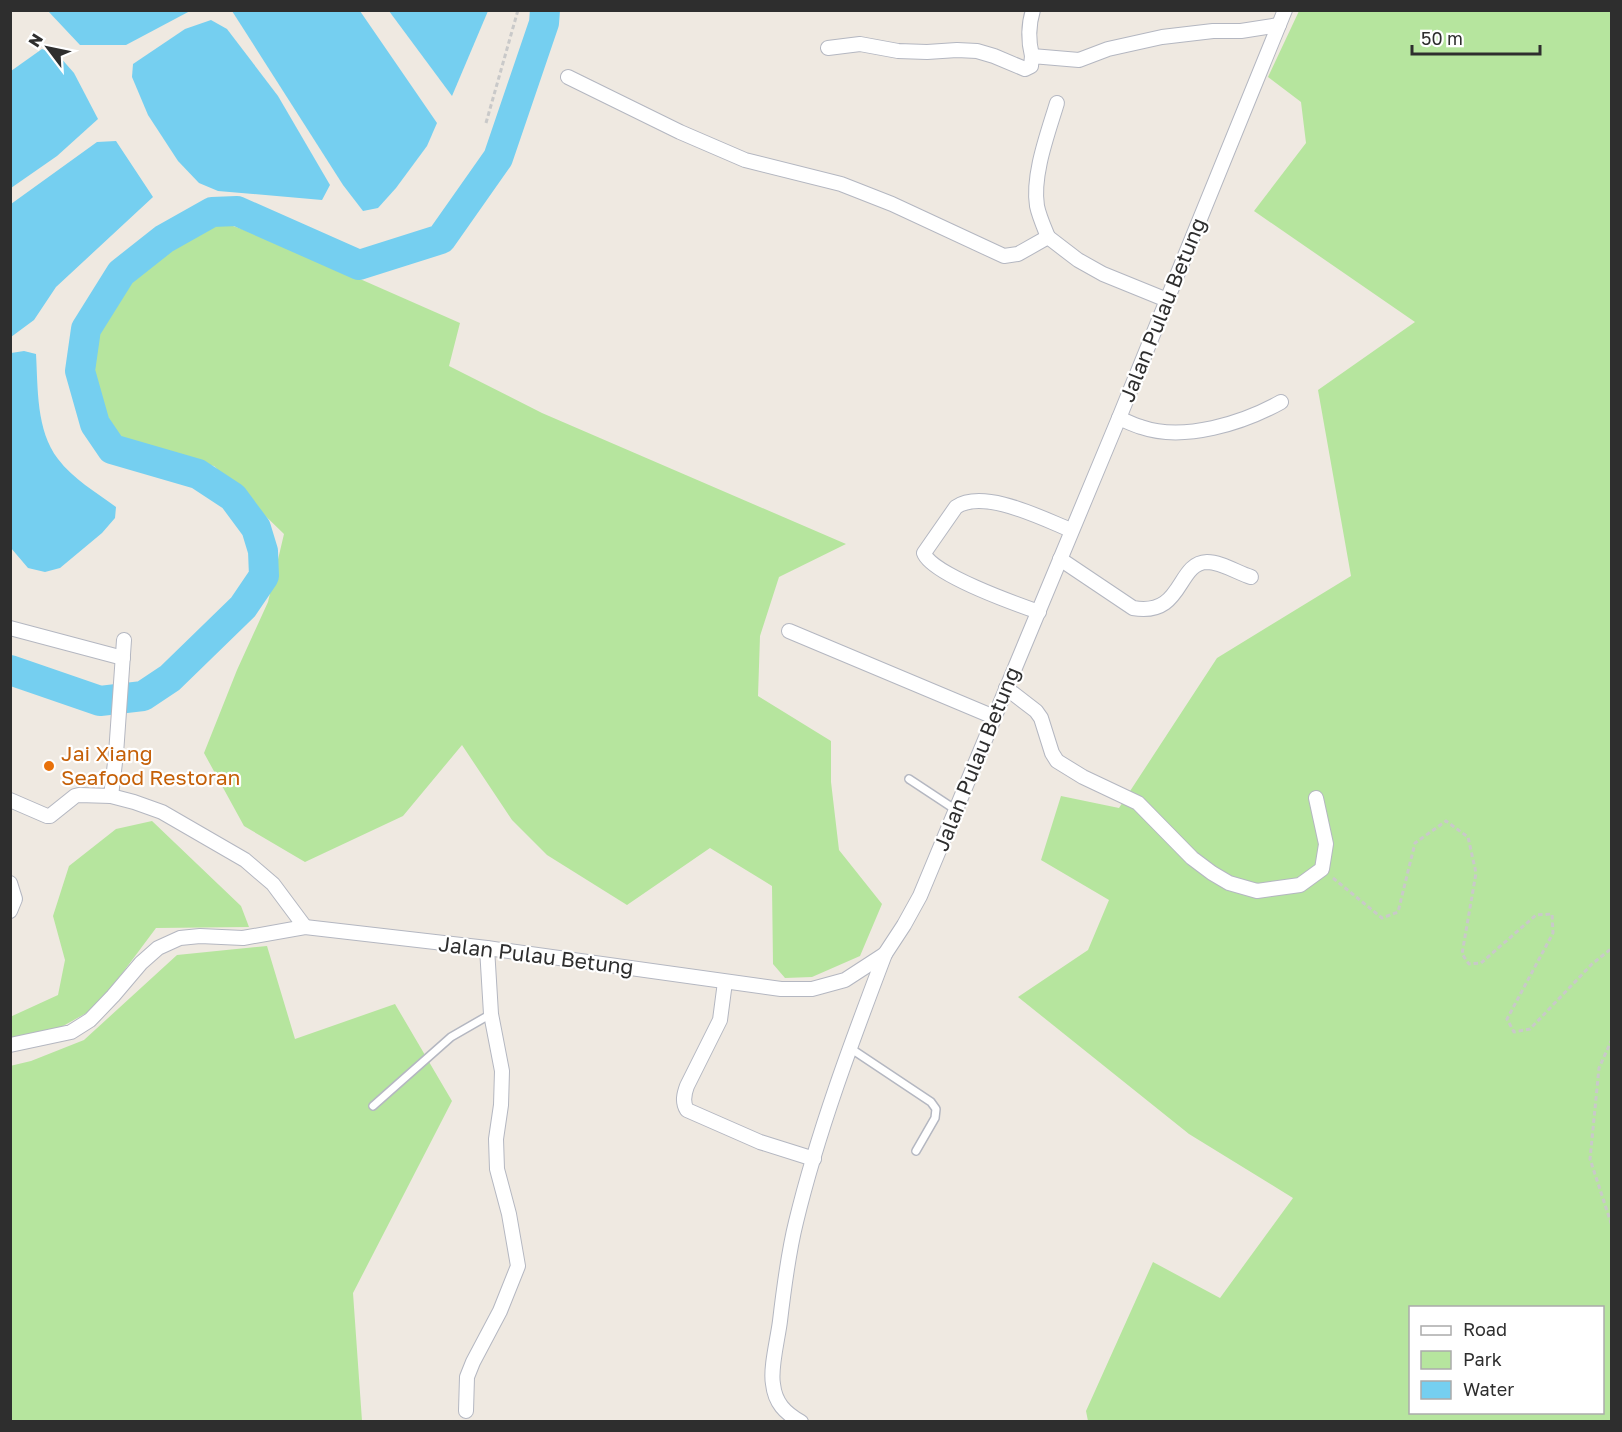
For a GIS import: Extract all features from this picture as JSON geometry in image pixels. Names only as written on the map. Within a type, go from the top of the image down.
[{"type":"street","points":[[828,48],[860,44],[898,51],[977,51],[1025,69],[1031,66],[1029,32],[1033,10]]},
{"type":"street","name":"Jalan Pulau Betung","points":[[10,1045],[71,1032],[90,1020],[141,963],[158,948],[180,938],[200,936],[243,938],[305,927],[487,948],[781,989],[812,989],[845,980],[885,954],[920,896],[1119,418],[1285,10]]},
{"type":"street","points":[[1032,56],[1079,60],[1108,49],[1162,37],[1213,31],[1241,31],[1279,25]]},
{"type":"street","points":[[568,78],[680,132],[745,160],[841,184],[892,204],[1004,256],[1018,254],[1048,237]]},
{"type":"street","points":[[1057,103],[1038,176],[1036,196],[1037,208],[1048,237],[1078,260],[1103,274],[1167,300]]},
{"type":"street","points":[[1119,418],[1142,428],[1159,431],[1210,429],[1260,413],[1281,402]]},
{"type":"street","points":[[1039,612],[985,593],[927,558],[924,553],[956,507],[963,502],[995,502],[1071,530]]},
{"type":"street","points":[[1059,559],[1133,608],[1147,610],[1160,607],[1171,598],[1198,564],[1208,562],[1251,577]]},
{"type":"street","points":[[10,628],[123,662]]},
{"type":"street","points":[[789,632],[994,717]]},
{"type":"street","points":[[111,796],[124,640]]},
{"type":"street","points":[[1006,688],[1036,711],[1041,718],[1052,753],[1057,761],[1099,785],[1138,802],[1192,858],[1229,883],[1257,891],[1300,885],[1322,869],[1326,844],[1316,798]]},
{"type":"street","points":[[10,800],[50,816],[75,795],[111,796],[134,801],[162,812],[245,860],[273,884],[305,927]]},
{"type":"street","points":[[10,883],[15,899],[10,911]]},
{"type":"street","points":[[466,1411],[467,1377],[500,1311],[519,1266],[497,1169],[496,1139],[501,1105],[502,1071],[491,1014],[487,948]]},
{"type":"street","points":[[801,1422],[783,1410],[778,1403],[772,1382],[786,1268],[796,1221],[814,1159],[850,1048],[885,954]]},
{"type":"street","points":[[725,982],[720,1020],[684,1094],[687,1110],[740,1134],[814,1159]]},
{"type":"lane","points":[[909,779],[956,810]]},
{"type":"lane","points":[[373,1106],[451,1037],[491,1014]]},
{"type":"lane","points":[[850,1048],[931,1102],[936,1109],[935,1118],[916,1151]]},
{"type":"path","points":[[486,123],[518,10]]},
{"type":"path","points":[[1322,869],[1382,918],[1398,912],[1414,843],[1446,821],[1468,837],[1476,873],[1462,954],[1470,964],[1481,963],[1536,915],[1552,914],[1553,933],[1507,1019],[1514,1032],[1530,1029],[1592,964],[1611,948]]},
{"type":"path","points":[[1611,1040],[1599,1068],[1590,1159],[1611,1226]]},
{"type":"green space","points":[[1299,11],[1611,11],[1611,1421],[1088,1421],[1086,1411],[1153,1262],[1220,1298],[1293,1198],[1189,1134],[1018,997],[1088,950],[1109,900],[1041,860],[1061,796],[1119,808],[1217,658],[1351,576],[1318,390],[1415,322],[1254,211],[1306,143],[1301,102],[1268,77]]},
{"type":"green space","points":[[221,222],[260,235],[460,323],[449,366],[542,413],[846,544],[779,577],[760,636],[758,696],[831,741],[831,782],[839,850],[882,904],[860,956],[812,977],[785,978],[773,964],[772,886],[710,848],[627,905],[547,855],[512,820],[462,745],[403,816],[305,862],[244,826],[204,753],[237,670],[268,602],[284,534],[214,466],[126,448],[95,395],[92,343],[124,284],[164,252]]},
{"type":"green space","points":[[152,821],[241,906],[249,927],[156,928],[97,1007],[56,1030],[11,1038],[10,1017],[58,995],[65,960],[53,916],[69,866],[116,829]]},
{"type":"green space","points":[[267,946],[295,1039],[395,1004],[452,1101],[353,1293],[362,1421],[11,1421],[10,1066],[31,1061],[84,1040],[177,955]]},
{"type":"water","points":[[48,11],[190,11],[126,45],[80,45]]},
{"type":"water","points":[[232,11],[360,11],[437,123],[427,146],[378,208],[363,211],[343,185]]},
{"type":"water","points":[[389,11],[488,11],[452,96]]},
{"type":"water","points":[[211,20],[227,29],[278,96],[330,185],[322,200],[218,191],[199,183],[178,161],[148,115],[132,77],[133,64],[185,29]]},
{"type":"water","points":[[42,49],[59,56],[74,73],[98,119],[57,156],[11,188],[11,71]]},
{"type":"water","points":[[116,141],[153,197],[56,287],[34,320],[11,337],[11,204],[97,142]]},
{"type":"water","points":[[24,351],[36,354],[42,422],[51,448],[71,473],[116,507],[115,518],[102,533],[60,568],[45,572],[28,568],[11,548],[11,353]]},
{"type":"waterway","points":[[10,670],[100,701],[143,696],[170,678],[243,607],[264,576],[263,551],[256,528],[233,497],[198,474],[112,449],[95,424],[80,371],[86,329],[121,273],[164,239],[212,212],[237,211],[359,265],[441,239],[498,158],[544,23],[545,10]]},
{"type":"place","name":"Jai Xiang Seafood Restoran","points":[[49,766]]}]
